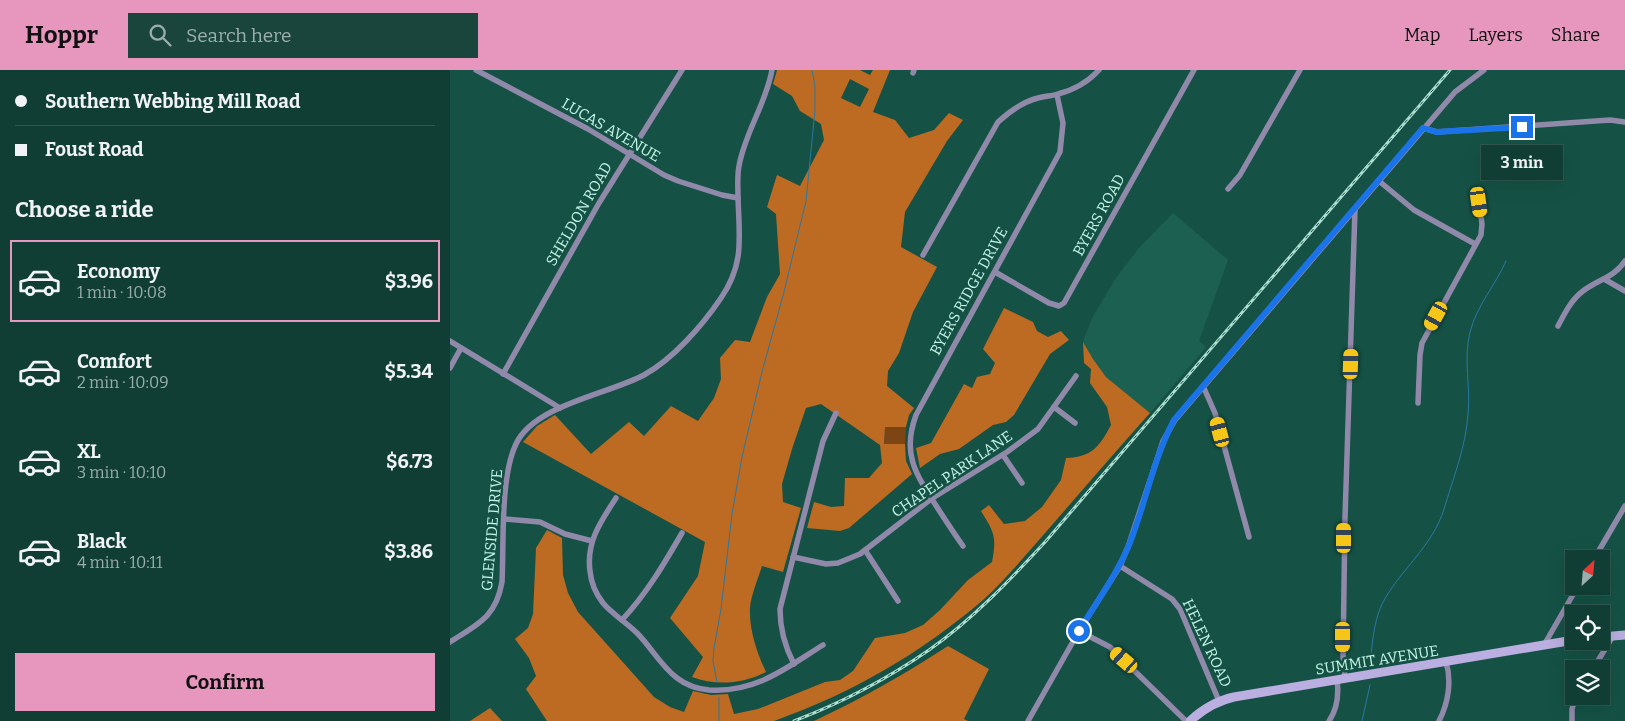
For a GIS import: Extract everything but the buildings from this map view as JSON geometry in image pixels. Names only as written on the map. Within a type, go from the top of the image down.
[{"type":"main road","points":[[1610,636],[1625,635]]},
{"type":"main road","name":"SUMMIT AVENUE","points":[[1190,721],[1219,701],[1565,642]]},
{"type":"street","name":"LUCAS AVENUE","points":[[476,70],[629,153],[678,182],[738,198]]},
{"type":"street","name":"SHELDON ROAD","points":[[503,374],[554,281],[629,153],[682,70]]},
{"type":"street","name":"GLENSIDE DRIVE","points":[[450,642],[481,622],[496,605],[502,582],[507,477],[517,442],[526,430],[560,408],[642,376],[665,362],[701,323],[732,281],[736,270],[739,249],[738,168],[742,150],[764,99],[772,70]]},
{"type":"street","points":[[923,255],[998,122],[1021,104],[1039,97],[1057,94],[1082,84],[1099,70]]},
{"type":"street","name":"BYERS ROAD","points":[[995,272],[1049,303],[1059,306],[1064,303],[1194,70]]},
{"type":"street","points":[[1228,189],[1240,175],[1300,70]]},
{"type":"street","points":[[1028,721],[1079,631],[1120,566],[1130,544],[1163,441],[1174,420],[1423,128],[1455,92],[1484,70]]},
{"type":"street","name":"BYERS RIDGE DRIVE","points":[[962,546],[914,470],[910,450],[910,431],[916,415],[1060,152],[1063,123],[1057,94]]},
{"type":"street","points":[[1423,128],[1436,132],[1610,120],[1625,122]]},
{"type":"street","points":[[1379,181],[1414,210],[1475,244]]},
{"type":"street","points":[[1418,404],[1422,343],[1481,234],[1482,224],[1479,202]]},
{"type":"street","points":[[1329,721],[1338,700],[1343,657],[1344,518],[1355,209]]},
{"type":"street","points":[[1558,326],[1575,298],[1585,289],[1615,273],[1625,261]]},
{"type":"street","points":[[1604,279],[1625,291]]},
{"type":"street","points":[[450,341],[560,408]]},
{"type":"street","points":[[450,368],[461,348]]},
{"type":"street","name":"CHAPEL PARK LANE","points":[[793,557],[826,564],[838,563],[860,554],[931,499],[1003,455],[1038,429],[1076,376]]},
{"type":"street","points":[[1203,386],[1215,413],[1249,537]]},
{"type":"street","points":[[1054,407],[1075,423]]},
{"type":"street","points":[[794,664],[784,643],[780,623],[782,602],[823,441],[836,412]]},
{"type":"street","points":[[1003,455],[1022,483]]},
{"type":"street","points":[[616,498],[598,526],[592,541],[590,564],[592,582],[603,604],[642,638],[678,679],[698,688],[725,690],[744,687],[764,681],[783,672],[824,645]]},
{"type":"street","points":[[1599,550],[1625,506]]},
{"type":"street","points":[[505,518],[540,522],[565,534],[592,541]]},
{"type":"street","points":[[622,620],[654,581],[682,533]]},
{"type":"street","points":[[865,550],[898,601]]},
{"type":"street","name":"HELEN ROAD","points":[[1120,566],[1172,598],[1180,609],[1219,701]]},
{"type":"street","points":[[1544,645],[1573,595]]},
{"type":"street","points":[[1079,631],[1110,647],[1186,721]]},
{"type":"street","points":[[1598,660],[1613,636]]},
{"type":"street","points":[[1439,721],[1448,690],[1448,668],[1446,662]]},
{"type":"street","points":[[1572,721],[1573,705]]},
{"type":"shaded area","points":[[777,70],[860,70],[870,75],[873,70],[890,70],[873,112],[895,120],[909,138],[934,130],[949,113],[963,120],[947,141],[905,212],[901,247],[937,267],[913,312],[899,353],[888,371],[887,386],[914,408],[909,415],[906,427],[885,427],[884,444],[905,444],[906,461],[912,474],[849,528],[840,531],[807,528],[814,502],[831,507],[844,506],[845,478],[869,478],[882,463],[880,445],[821,404],[806,408],[782,484],[783,502],[801,508],[783,572],[762,566],[753,592],[750,608],[752,633],[766,672],[748,679],[720,683],[692,677],[703,657],[670,618],[698,576],[705,542],[523,442],[537,426],[555,415],[591,454],[629,422],[644,436],[671,406],[698,421],[714,398],[721,379],[720,358],[735,340],[750,342],[767,297],[780,274],[776,214],[767,207],[777,175],[800,186],[824,140],[821,124],[800,111],[792,96],[773,84]],"holes":[[[850,79],[869,89],[860,107],[841,98]]]},
{"type":"shaded area","points":[[1173,213],[1228,260],[1199,341],[1206,347],[1150,413],[1106,377],[1083,342],[1091,320],[1116,278],[1139,248]]},
{"type":"shaded area","points":[[1004,308],[1033,322],[1037,331],[1048,337],[1061,331],[1069,340],[1050,354],[1014,415],[1006,422],[993,425],[959,449],[940,454],[920,468],[916,448],[931,443],[964,384],[972,388],[977,377],[990,374],[995,363],[983,349]]},
{"type":"shaded area","points":[[1083,342],[1106,377],[1150,413],[1001,582],[983,600],[935,638],[858,685],[774,721],[547,721],[526,689],[536,676],[529,658],[515,639],[528,628],[533,614],[536,548],[547,530],[562,538],[563,575],[568,593],[578,612],[654,697],[670,707],[684,712],[693,691],[711,695],[728,694],[734,714],[758,709],[825,682],[840,680],[853,671],[875,638],[905,633],[923,625],[968,580],[992,562],[993,535],[981,511],[989,505],[1004,524],[1025,521],[1042,507],[1061,480],[1066,458],[1082,456],[1098,445],[1111,425],[1107,407],[1090,383],[1091,369],[1084,363]]},
{"type":"shaded area","points":[[885,427],[906,427],[905,444],[884,444]]},
{"type":"shaded area","points":[[948,646],[989,669],[964,719],[968,721],[814,721],[883,686]]},
{"type":"shaded area","points":[[490,708],[502,721],[470,721]]},
{"type":"waterway","points":[[717,682],[713,661],[714,648],[721,609],[732,514],[742,457],[806,201],[815,110],[815,86],[812,70]]},
{"type":"waterway","points":[[1370,667],[1375,627],[1382,604],[1397,580],[1432,535],[1444,509],[1459,462],[1467,426],[1469,404],[1467,353],[1470,332],[1477,313],[1506,261]]},
{"type":"waterway","points":[[1362,721],[1370,685]]},
{"type":"waterway","points":[[719,697],[719,721]]},
{"type":"railway","points":[[794,721],[863,690],[913,661],[960,626],[1004,585],[1046,541],[1450,70]]},
{"type":"route","points":[[1079,631],[1120,566],[1130,544],[1156,460],[1174,420],[1423,128],[1436,132],[1522,127]]}]
